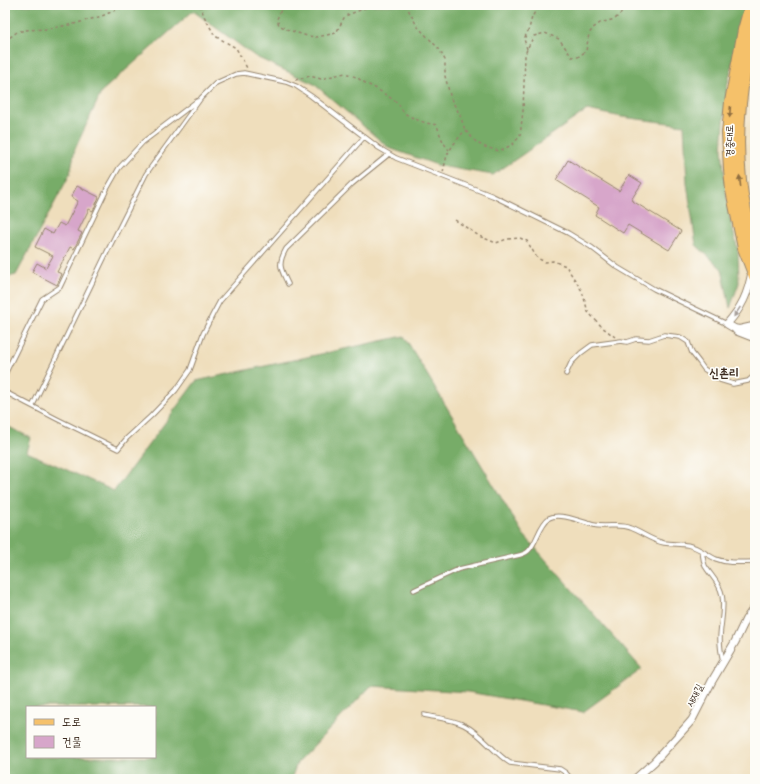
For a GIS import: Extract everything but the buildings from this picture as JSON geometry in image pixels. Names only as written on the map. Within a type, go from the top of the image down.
[{"type":"main road","name":"경충대로","points":[[751,5],[744,30],[731,102],[728,134],[732,190],[744,248],[754,273]]},
{"type":"main road","name":"경충대로","points":[[755,23],[746,61],[741,92],[739,132],[742,198],[755,246]]},
{"type":"street","points":[[754,273],[745,299],[736,314],[727,324],[737,330],[755,337]]},
{"type":"street","points":[[737,330],[755,326]]},
{"type":"street","name":"새재길","points":[[635,779],[654,762],[689,724],[735,642],[746,619],[755,608]]},
{"type":"lane","points":[[5,374],[42,299],[60,287],[107,189],[119,168],[143,142],[201,98],[216,84],[227,77],[244,72],[286,82],[296,86],[379,148],[396,158],[493,196],[568,232],[617,266],[654,289],[727,324]]},
{"type":"lane","points":[[33,405],[146,174],[201,98]]},
{"type":"lane","points":[[5,392],[118,449],[127,438],[176,390],[190,370],[203,334],[220,300],[364,137]]},
{"type":"lane","points":[[288,284],[280,267],[282,257],[286,249],[352,184],[389,154]]},
{"type":"lane","points":[[566,374],[571,363],[592,345],[621,341],[627,342],[636,339],[649,340],[664,335],[680,337],[688,342],[692,353],[704,369],[720,380],[733,384],[748,381],[755,375]]},
{"type":"lane","points":[[414,590],[459,569],[520,555],[527,552],[531,549],[545,522],[550,517],[556,516],[599,526],[629,527],[663,542],[687,544],[695,547],[714,559],[721,561],[755,562]]},
{"type":"lane","points":[[702,551],[705,565],[719,586],[723,597],[720,639],[723,662]]},
{"type":"lane","points":[[424,715],[464,725],[481,738],[502,758],[510,763],[560,769],[566,773],[570,779]]},
{"type":"path","points":[[5,41],[17,32],[74,24],[102,16],[127,5]]},
{"type":"path","points":[[200,5],[215,36],[236,48],[250,73]]},
{"type":"path","points":[[284,5],[277,19],[280,25],[286,29],[307,36],[317,37],[336,33],[345,16],[368,7],[378,5]]},
{"type":"path","points":[[405,5],[417,26],[439,49],[445,60],[445,76],[451,99],[460,115],[464,130],[477,143],[499,151],[512,145],[520,136],[526,49],[524,39],[529,29],[532,17],[539,5]]},
{"type":"path","points":[[526,49],[534,36],[545,33],[559,39],[572,57],[578,57],[586,51],[589,34],[593,28],[600,23],[615,19],[630,5]]},
{"type":"path","points":[[286,82],[310,76],[321,79],[345,73],[356,77],[398,103],[404,113],[426,123],[437,125],[440,137],[449,150]]},
{"type":"path","points":[[442,176],[449,150],[464,130]]},
{"type":"path","points":[[455,220],[479,236],[496,243],[507,239],[520,238],[527,241],[537,258],[545,262],[553,261],[566,266],[582,291],[588,312],[602,327],[621,341]]},
{"type":"green space","points":[[5,5],[746,5],[727,87],[722,149],[728,210],[738,250],[739,283],[730,308],[722,269],[696,245],[687,183],[684,125],[622,117],[587,110],[493,175],[440,166],[389,148],[314,84],[256,57],[193,11],[102,91],[75,149],[70,174],[16,275],[5,278]]},
{"type":"green space","points":[[404,336],[523,534],[642,669],[583,712],[468,692],[371,686],[297,763],[291,779],[5,779],[5,425],[31,438],[27,452],[114,491],[196,381]]},
{"type":"district","name":"신촌리","points":[[724,373]]}]
